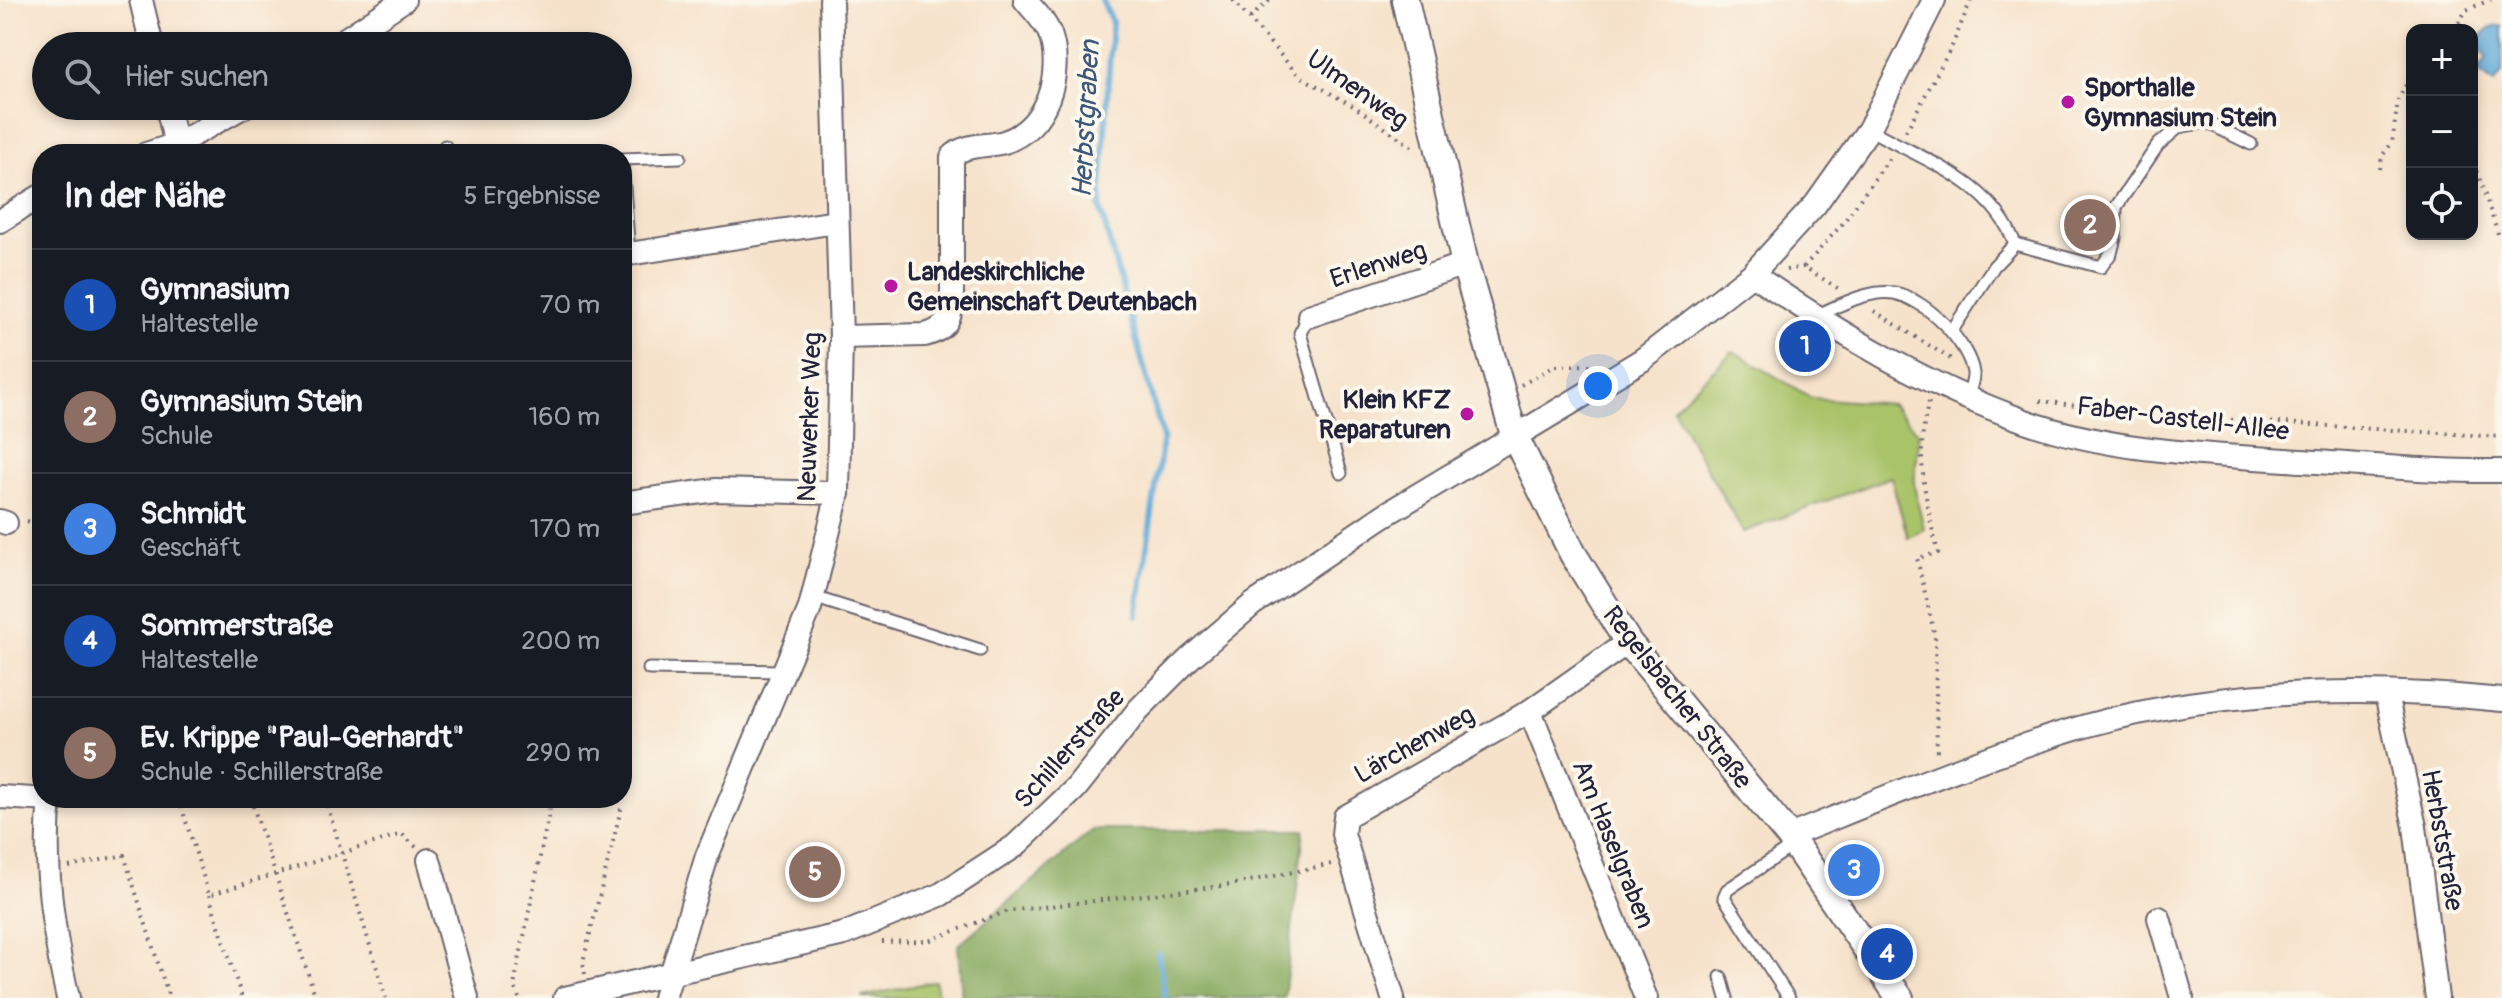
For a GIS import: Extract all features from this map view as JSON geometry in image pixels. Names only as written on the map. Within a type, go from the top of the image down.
[{"type":"street","points":[[141,0],[149,32]]},
{"type":"street","points":[[356,32],[404,0]]},
{"type":"street","name":"Neuwerker Weg","points":[[666,987],[707,856],[813,597],[838,493],[841,337],[831,0]]},
{"type":"street","points":[[841,337],[925,335],[937,332],[948,321],[952,304],[952,157],[963,149],[1004,142],[1024,133],[1036,122],[1051,86],[1054,66],[1050,35],[1025,0]]},
{"type":"street","name":"Regelsbacher Straße","points":[[1405,0],[1465,264],[1502,396],[1514,435],[1573,554],[1628,642],[1792,840],[1900,998]]},
{"type":"street","name":"Schillerstraße","points":[[565,998],[666,987],[844,934],[940,895],[1015,846],[1076,788],[1139,709],[1190,658],[1253,604],[1383,516],[1642,360],[1752,274],[1815,205],[1869,129],[1934,0]]},
{"type":"street","points":[[171,120],[177,144]]},
{"type":"street","points":[[186,144],[223,120]]},
{"type":"street","points":[[0,221],[32,201]]},
{"type":"street","points":[[632,253],[836,222]]},
{"type":"street","name":"Erlenweg","points":[[1309,316],[1465,264]]},
{"type":"street","name":"Faber-Castell-Allee","points":[[1752,274],[1813,316],[1934,383],[2027,422],[2127,444],[2258,458],[2460,472],[2502,471]]},
{"type":"street","points":[[632,502],[716,490],[838,493]]},
{"type":"street","name":"Lärchenweg","points":[[1393,998],[1350,861],[1342,825],[1351,811],[1530,711],[1628,642]]},
{"type":"street","points":[[1792,840],[1937,777],[2063,732],[2120,718],[2241,699],[2386,694],[2502,700]]},
{"type":"street","name":"Herbststraße","points":[[2386,694],[2418,841],[2437,998]]},
{"type":"street","name":"Am Haselgraben","points":[[1530,711],[1646,998]]},
{"type":"street","points":[[0,797],[32,798]]},
{"type":"street","points":[[50,808],[47,871],[55,941],[68,998]]},
{"type":"street","points":[[429,860],[467,998]]},
{"type":"street","points":[[2159,918],[2182,998]]},
{"type":"lane","points":[[1953,329],[1994,266],[2015,244],[2025,244],[2084,265],[2101,267],[2111,253],[2115,238],[2116,207],[2158,145],[2179,127],[2206,122],[2251,144]]},
{"type":"lane","points":[[1869,129],[1967,181],[2006,219],[2015,244]]},
{"type":"lane","points":[[632,159],[680,157]]},
{"type":"lane","points":[[1813,316],[1855,299],[1894,293],[1953,329],[1973,373],[1968,397]]},
{"type":"lane","points":[[1309,316],[1300,333],[1341,473]]},
{"type":"lane","points":[[813,597],[980,650]]},
{"type":"lane","points":[[649,669],[785,671]]},
{"type":"lane","points":[[1789,998],[1724,897],[1727,890],[1792,840]]},
{"type":"lane","points":[[1721,977],[1727,998]]},
{"type":"path","name":"Ulmenweg","points":[[1233,0],[1298,75],[1355,107],[1408,147],[1440,159]]},
{"type":"path","points":[[1250,18],[1270,0]]},
{"type":"path","points":[[2458,24],[2466,10],[2490,0]]},
{"type":"path","points":[[2380,169],[2382,156],[2392,143],[2398,100],[2406,85]]},
{"type":"path","points":[[2476,168],[2498,234]]},
{"type":"path","points":[[1752,274],[1804,267],[1973,373]]},
{"type":"path","points":[[1502,396],[1555,366],[1599,364]]},
{"type":"path","points":[[1934,383],[1923,423],[1922,485],[1938,553],[1917,558],[1935,637],[1937,777]]},
{"type":"path","points":[[2027,400],[2172,416],[2502,437]]},
{"type":"path","points":[[182,808],[242,998]]},
{"type":"path","points":[[254,808],[316,998]]},
{"type":"path","points":[[328,808],[386,998]]},
{"type":"path","points":[[519,998],[514,986],[550,808]]},
{"type":"path","points":[[590,993],[583,962],[621,808]]},
{"type":"path","points":[[209,895],[402,834],[429,860]]},
{"type":"path","points":[[47,871],[124,855],[169,998]]},
{"type":"path","points":[[844,934],[891,943],[928,941],[1008,911],[1230,885],[1350,861]]},
{"type":"green space","points":[[1733,351],[1812,398],[1891,404],[1919,433],[1914,486],[1924,529],[1908,538],[1891,477],[1743,532],[1673,409]]},
{"type":"green space","points":[[1093,830],[1304,830],[1284,998],[962,998],[958,945]]},
{"type":"green space","points":[[935,981],[939,998],[862,998],[862,997]]},
{"type":"water","points":[[2502,25],[2502,74],[2494,84],[2478,71],[2487,58],[2478,48],[2481,38],[2492,27]]},
{"type":"waterway","name":"Herbstgraben","points":[[1102,0],[1112,22],[1100,207],[1163,438],[1137,616]]},
{"type":"waterway","name":"Herbstgraben","points":[[1158,954],[1165,998]]},
{"type":"place","name":"Sporthalle Gymnasium Stein","points":[[2068,102]]},
{"type":"place","name":"Gymnasium Stein","points":[[2090,225]]},
{"type":"place","name":"Landeskirchliche Gemeinschaft Deutenbach","points":[[891,286]]},
{"type":"place","name":"Gymnasium","points":[[1805,346]]},
{"type":"place","name":"Klein KFZ Reparaturen","points":[[1467,414]]},
{"type":"place","name":"Schmidt","points":[[1854,870]]},
{"type":"place","name":"Ev. Krippe \"Paul-Gerhardt\"","points":[[815,872]]},
{"type":"place","name":"Sommerstraße","points":[[1887,954]]}]
